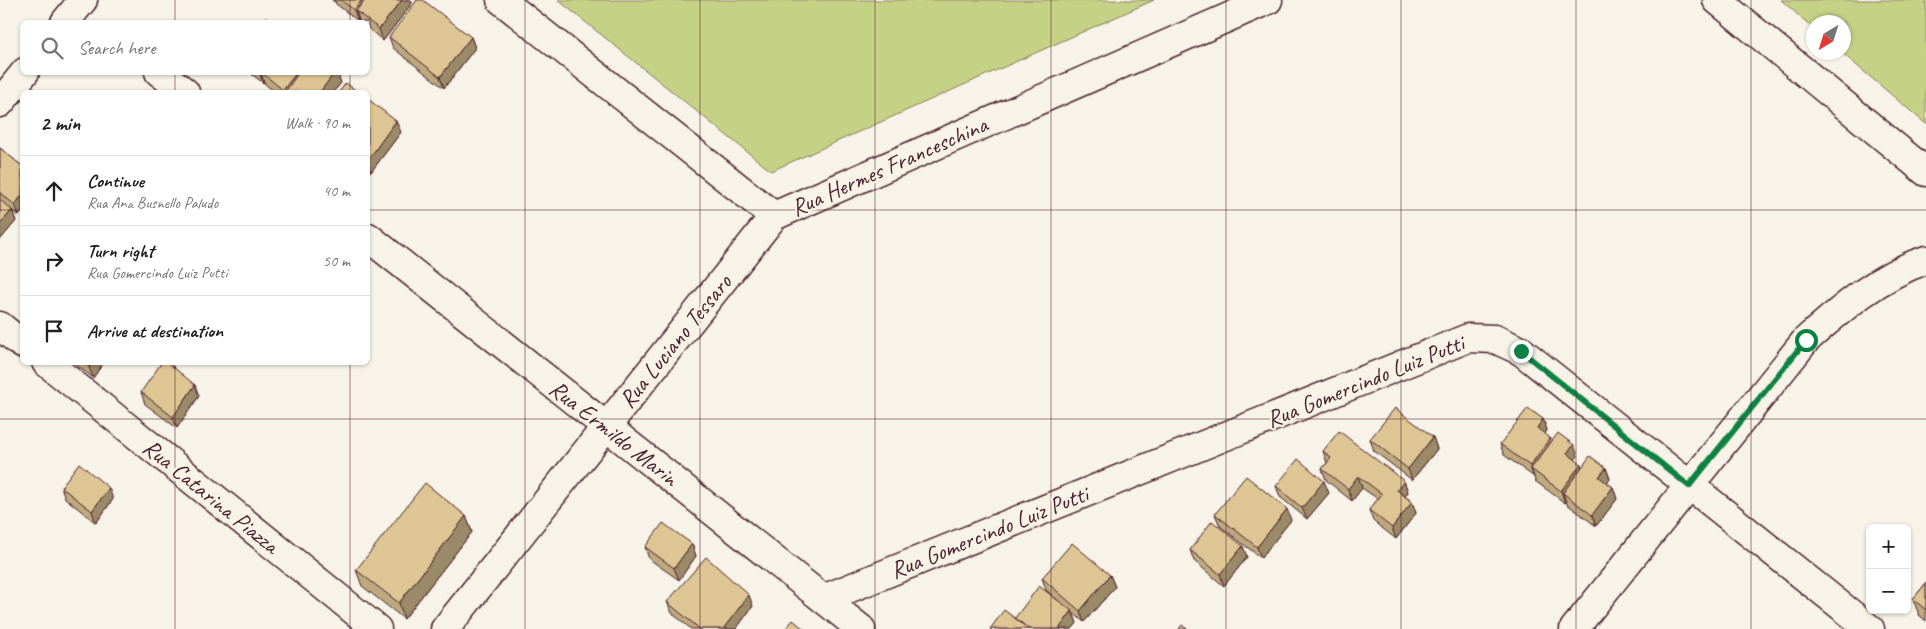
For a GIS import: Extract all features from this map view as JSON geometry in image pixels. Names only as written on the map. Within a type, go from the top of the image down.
[{"type":"street","name":"Rua Hermes Franceschina","points":[[501,0],[774,216],[1268,0]]},
{"type":"street","points":[[1717,0],[1926,172]]},
{"type":"street","points":[[0,103],[23,75]]},
{"type":"street","points":[[163,75],[182,90]]},
{"type":"street","name":"Rua Luciano Tessaro","points":[[445,629],[774,216]]},
{"type":"street","name":"Rua Ermildo Marin","points":[[370,240],[861,629]]},
{"type":"street","points":[[1574,629],[1806,340],[1850,301],[1907,266],[1926,260]]},
{"type":"street","points":[[0,326],[20,342]]},
{"type":"street","name":"Rua Gomercindo Luiz Putti","points":[[823,599],[1468,338],[1494,339],[1521,351],[1870,629]]},
{"type":"street","name":"Rua Catarina Piazza","points":[[50,365],[377,629]]},
{"type":"green space","points":[[558,0],[1154,0],[771,171]]},
{"type":"green space","points":[[1781,0],[1926,0],[1926,124],[1850,60],[1851,15],[1806,15],[1806,22]]},
{"type":"building","points":[[341,0],[362,0],[354,10]]},
{"type":"building","points":[[365,0],[402,0],[379,29],[370,20],[356,11]]},
{"type":"building","points":[[417,0],[423,0],[471,37],[440,77],[389,37]]},
{"type":"building","points":[[265,75],[295,75],[283,90]]},
{"type":"building","points":[[297,75],[333,75],[322,90],[286,90]]},
{"type":"building","points":[[346,83],[355,90],[341,90]]},
{"type":"building","points":[[370,101],[396,121],[370,157]]},
{"type":"building","points":[[0,148],[20,164],[20,198],[15,205],[0,193]]},
{"type":"building","points":[[0,200],[12,210],[0,224]]},
{"type":"building","points":[[160,365],[171,365],[195,385],[173,417],[141,392]]},
{"type":"building","points":[[1395,408],[1433,437],[1408,469],[1370,439]]},
{"type":"building","points":[[1528,408],[1543,419],[1537,428],[1550,438],[1530,466],[1500,444]]},
{"type":"building","points":[[1339,431],[1404,481],[1397,490],[1412,502],[1392,528],[1369,510],[1382,494],[1358,476],[1348,489],[1322,469],[1331,458],[1323,451]]},
{"type":"building","points":[[1558,433],[1574,445],[1567,453],[1581,464],[1561,491],[1531,469]]},
{"type":"building","points":[[1590,456],[1606,468],[1599,477],[1613,487],[1592,515],[1563,493]]},
{"type":"building","points":[[1298,459],[1324,481],[1302,508],[1276,486]]},
{"type":"building","points":[[79,463],[109,488],[92,511],[61,487]]},
{"type":"building","points":[[1246,476],[1287,509],[1257,547],[1215,514]]},
{"type":"building","points":[[425,483],[466,516],[399,603],[356,570]]},
{"type":"building","points":[[1212,521],[1243,546],[1220,574],[1190,550]]},
{"type":"building","points":[[663,523],[692,544],[674,568],[645,547]]},
{"type":"building","points":[[1072,543],[1110,575],[1080,611],[1042,578]]},
{"type":"building","points":[[706,557],[749,595],[723,629],[700,629],[667,602]]},
{"type":"building","points":[[1926,583],[1926,610],[1913,599]]},
{"type":"building","points":[[1039,586],[1072,611],[1059,629],[1029,629],[1015,618]]},
{"type":"building","points":[[1004,610],[1029,629],[990,629]]},
{"type":"building","points":[[793,620],[804,629],[785,629]]},
{"type":"building","points":[[1182,625],[1187,629],[1179,629]]},
{"type":"route","points":[[1521,351],[1689,486],[1806,340]]}]
